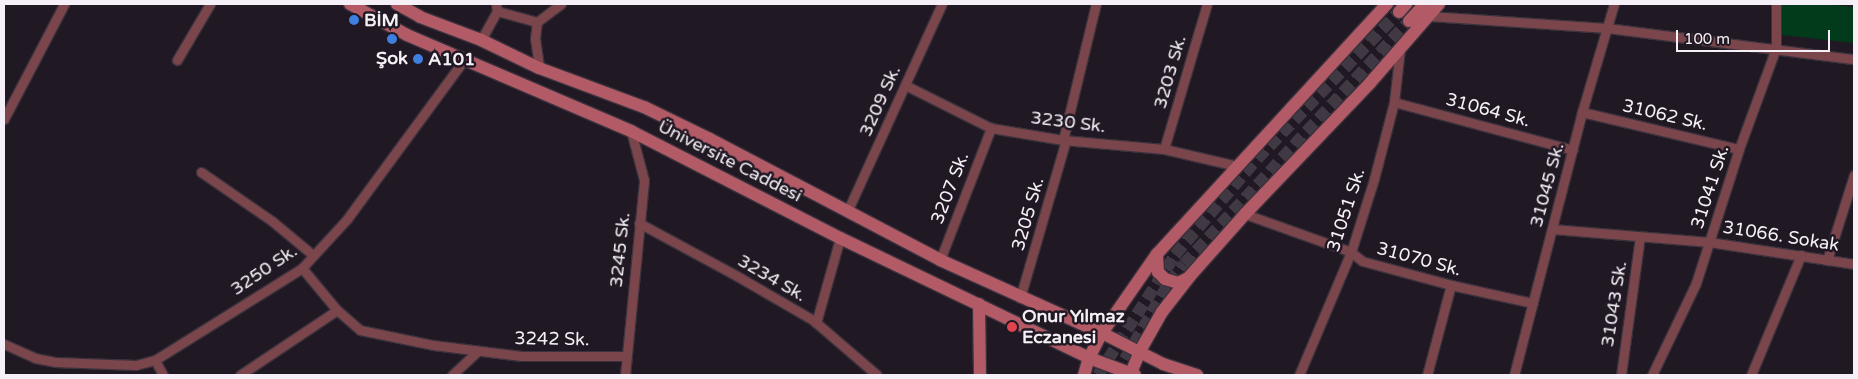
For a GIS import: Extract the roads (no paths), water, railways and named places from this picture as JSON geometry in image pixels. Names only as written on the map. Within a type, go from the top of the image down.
[{"type":"main road","name":"Üniversite Caddesi","points":[[350,4],[407,35],[631,130],[840,238],[1089,358],[1132,375]]},
{"type":"main road","name":"Üniversite Caddesi","points":[[397,4],[420,17],[480,40],[539,68],[644,106],[940,260],[1020,298],[1102,333],[1163,364],[1197,375]]},
{"type":"main road","points":[[1084,375],[1089,358],[1102,333],[1157,254],[1383,4]]},
{"type":"main road","points":[[1409,21],[1439,4]]},
{"type":"main road","points":[[1132,375],[1140,351],[1162,312],[1190,276],[1245,214],[1400,48],[1427,10]]},
{"type":"main road","points":[[1157,254],[1158,272],[1165,279],[1178,283],[1190,276]]},
{"type":"main road","points":[[979,304],[980,375]]},
{"type":"street","points":[[4,119],[64,4]]},
{"type":"street","points":[[177,60],[210,4]]},
{"type":"street","points":[[539,68],[535,38],[537,22],[561,4]]},
{"type":"street","name":"3209 Sk.","points":[[847,212],[942,4]]},
{"type":"street","name":"3205 Sk.","points":[[1020,298],[1064,140],[1096,4]]},
{"type":"street","name":"3203 Sk.","points":[[1164,149],[1207,4]]},
{"type":"street","name":"31045 Sk.","points":[[1514,375],[1582,112],[1614,4]]},
{"type":"street","name":"31041 Sk.","points":[[1654,375],[1696,283],[1739,149],[1776,48],[1776,4]]},
{"type":"street","points":[[480,40],[497,7],[537,22]]},
{"type":"street","points":[[1427,10],[1607,28],[1854,59]]},
{"type":"street","name":"31051 Sk.","points":[[1299,375],[1351,252],[1374,180],[1394,102],[1400,48]]},
{"type":"street","name":"3250 Sk.","points":[[4,344],[35,358],[55,362],[136,365],[155,360],[302,268],[347,219],[464,60]]},
{"type":"street","name":"3230 Sk.","points":[[905,84],[991,128],[1064,140],[1164,149],[1237,166]]},
{"type":"street","name":"31064 Sk.","points":[[1394,102],[1573,150]]},
{"type":"street","name":"31062 Sk.","points":[[1582,112],[1739,149]]},
{"type":"street","name":"3207 Sk.","points":[[940,260],[991,128]]},
{"type":"street","name":"3245 Sk.","points":[[625,375],[644,180],[631,130]]},
{"type":"street","points":[[201,172],[272,221],[313,255]]},
{"type":"street","points":[[1828,260],[1854,175]]},
{"type":"street","name":"31070 Sk.","points":[[1245,214],[1351,252],[1362,261],[1451,285],[1533,303]]},
{"type":"street","name":"3234 Sk.","points":[[639,223],[737,276],[816,323],[877,375]]},
{"type":"street","name":"31066. Sokak","points":[[1552,228],[1709,242],[1854,264]]},
{"type":"street","name":"31043 Sk.","points":[[1621,375],[1640,237]]},
{"type":"street","points":[[816,323],[840,238]]},
{"type":"street","points":[[1751,375],[1801,255]]},
{"type":"street","name":"3242 Sk.","points":[[302,268],[336,310],[360,330],[433,345],[521,356],[626,356]]},
{"type":"street","points":[[1427,375],[1451,285]]},
{"type":"street","points":[[240,375],[336,310]]},
{"type":"street","points":[[452,375],[478,351]]},
{"type":"street","points":[[155,360],[163,375]]},
{"type":"tunnel","points":[[1098,375],[1175,255],[1257,159],[1399,12]]},
{"type":"tunnel","points":[[1116,375],[1169,283],[1184,264],[1409,21]]},
{"type":"place","name":"BİM","points":[[354,20]]},
{"type":"place","name":"Şok","points":[[392,39]]},
{"type":"place","name":"A101","points":[[418,59]]},
{"type":"place","name":"Onur Yılmaz Eczanesi","points":[[1012,327]]}]
